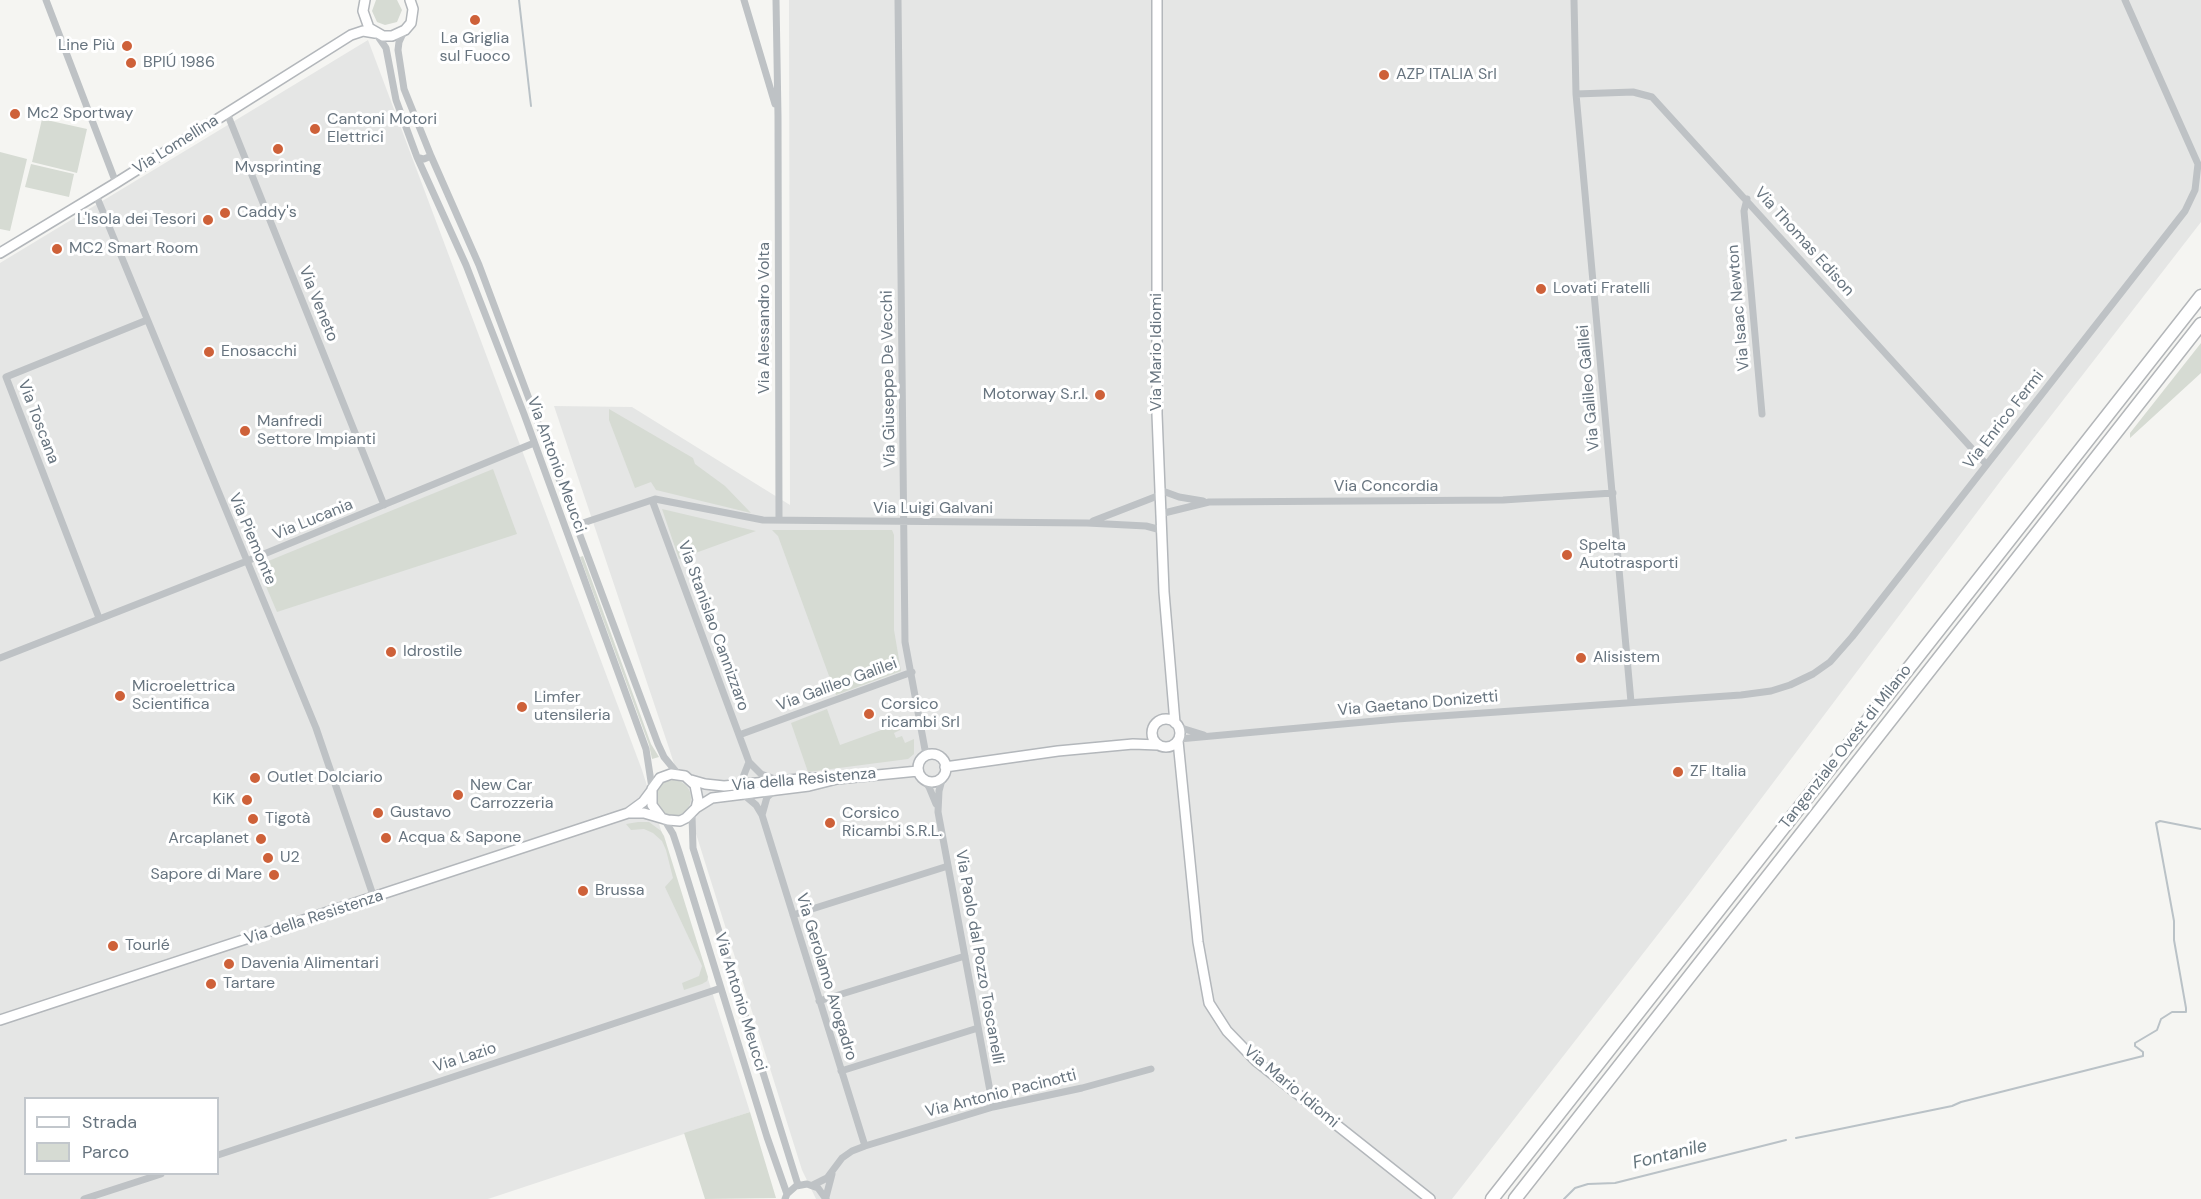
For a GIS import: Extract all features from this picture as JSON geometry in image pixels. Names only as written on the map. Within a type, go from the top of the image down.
[{"type":"highway","name":"Tangenziale Ovest di Milano","points":[[1492,1199],[2201,296]]},
{"type":"highway","name":"Tangenziale Ovest di Milano","points":[[1515,1199],[2201,324]]},
{"type":"street","points":[[46,0],[116,183]]},
{"type":"street","points":[[351,35],[356,29],[365,0]]},
{"type":"street","name":"Via Alessandro Volta","points":[[744,0],[778,116]]},
{"type":"street","name":"Via Alessandro Volta","points":[[776,0],[778,520]]},
{"type":"street","name":"Via Giuseppe De Vecchi","points":[[898,0],[905,642],[926,756]]},
{"type":"street","name":"Via Mario Idiomi","points":[[1157,0],[1157,391],[1160,514],[1164,592],[1173,703],[1177,725]]},
{"type":"street","name":"Via Galileo Galilei","points":[[1574,0],[1576,94],[1631,702]]},
{"type":"street","name":"Via Enrico Fermi","points":[[1631,702],[1771,691],[1813,674],[1830,662],[1852,637],[2185,211],[2195,190],[2198,164],[2125,0]]},
{"type":"street","points":[[405,30],[413,18],[413,3]]},
{"type":"street","points":[[363,11],[366,23],[375,33]]},
{"type":"street","name":"Via Lomellina","points":[[0,253],[351,35],[363,31],[392,36],[405,30]]},
{"type":"street","name":"Via Antonio Meucci","points":[[405,30],[398,50],[404,89],[479,265],[658,744],[664,757],[678,774]]},
{"type":"street","name":"Via Antonio Meucci","points":[[375,33],[386,48],[396,100],[417,157],[466,265],[534,443],[646,749],[652,789]]},
{"type":"street","name":"Via Thomas Edison","points":[[1576,94],[1633,92],[1652,97],[1986,464]]},
{"type":"street","name":"Via Veneto","points":[[227,113],[384,505]]},
{"type":"street","points":[[417,157],[424,159],[431,156]]},
{"type":"street","name":"Via Piemonte","points":[[96,195],[316,728],[374,898]]},
{"type":"street","name":"Via Isaac Newton","points":[[1747,199],[1744,211],[1762,414]]},
{"type":"street","name":"Via Toscana","points":[[99,618],[6,377],[147,320]]},
{"type":"street","name":"Via Lucania","points":[[0,658],[247,561],[534,443]]},
{"type":"street","points":[[1160,493],[1209,502]]},
{"type":"street","name":"Via Luigi Galvani","points":[[1087,523],[1160,493]]},
{"type":"street","name":"Via Concordia","points":[[1160,514],[1209,502],[1503,500],[1613,493]]},
{"type":"street","points":[[578,525],[652,500]]},
{"type":"street","name":"Via Luigi Galvani","points":[[652,500],[763,520],[1087,523],[1146,526],[1161,530]]},
{"type":"street","name":"Via Stanislao Cannizzaro","points":[[652,500],[748,762]]},
{"type":"street","name":"Via Galileo Galilei","points":[[739,735],[912,672]]},
{"type":"street","name":"Via Gaetano Donizetti","points":[[1178,740],[1631,702]]},
{"type":"street","points":[[1134,744],[1153,730],[1157,723],[1164,720],[1173,703]]},
{"type":"street","points":[[944,771],[941,758],[936,755],[926,756],[921,760],[918,771],[924,780],[933,782],[944,771],[1058,751],[1134,744],[1172,746],[1178,740],[1177,725],[1164,720]]},
{"type":"street","name":"Via Gaetano Donizetti","points":[[1177,725],[1207,736]]},
{"type":"street","points":[[1153,730],[1153,738],[1179,765]]},
{"type":"street","name":"Via Mario Idiomi","points":[[1178,740],[1198,942],[1209,1003],[1227,1031],[1256,1061],[1430,1199]]},
{"type":"street","points":[[748,762],[760,774],[784,781]]},
{"type":"street","points":[[741,789],[748,762]]},
{"type":"street","name":"Via della Resistenza","points":[[691,780],[741,789],[810,778],[837,779],[918,771]]},
{"type":"street","name":"Via Paolo dal Pozzo Toscanelli","points":[[938,812],[939,791],[944,771]]},
{"type":"street","points":[[694,811],[698,792],[691,780],[678,774],[671,774],[660,778],[652,789],[652,804],[656,813],[664,819],[681,821],[712,798],[741,789],[774,791],[837,779]]},
{"type":"street","name":"Via Paolo dal Pozzo Toscanelli","points":[[924,780],[930,787],[938,812],[993,1107]]},
{"type":"street","name":"Via della Resistenza","points":[[0,1020],[628,813],[643,802],[652,789]]},
{"type":"street","name":"Via Gerolamo Avogadro","points":[[741,789],[762,815],[865,1146]]},
{"type":"street","points":[[762,815],[767,797],[774,791]]},
{"type":"street","name":"Via Antonio Meucci","points":[[694,811],[693,848],[798,1185]]},
{"type":"street","name":"Via della Resistenza","points":[[628,813],[644,813],[664,819]]},
{"type":"street","name":"Via Antonio Meucci","points":[[664,819],[673,834],[679,852],[786,1196]]},
{"type":"street","points":[[793,915],[948,866]]},
{"type":"street","points":[[819,1001],[965,956]]},
{"type":"street","name":"Via Lazio","points":[[219,1155],[721,988]]},
{"type":"street","points":[[841,1071],[978,1028]]},
{"type":"street","name":"Via Antonio Pacinotti","points":[[813,1185],[820,1183],[833,1172],[842,1158],[865,1146],[993,1107],[1082,1088],[1151,1069]]},
{"type":"street","points":[[826,1198],[833,1172]]},
{"type":"street","points":[[84,1199],[155,1175]]},
{"type":"street","points":[[786,1196],[798,1185],[813,1185],[822,1191],[826,1198]]},
{"type":"shaded area","points":[[789,0],[2201,0],[2201,222],[2002,479],[1687,897],[1452,1199],[816,1199],[802,1170],[669,748],[554,406],[632,407],[790,505]]},
{"type":"shaded area","points":[[368,40],[642,770],[750,1112],[488,1199],[0,1199],[0,263]]},
{"type":"green space","points":[[376,0],[397,0],[402,10],[397,22],[385,25],[377,22],[372,11]]},
{"type":"green space","points":[[42,119],[87,129],[77,173],[32,162]]},
{"type":"green space","points":[[0,152],[27,159],[10,231],[0,229]]},
{"type":"green space","points":[[31,164],[74,174],[69,197],[25,187]]},
{"type":"green space","points":[[2201,343],[2201,373],[2130,438],[2130,433]]},
{"type":"green space","points":[[609,409],[693,458],[695,464],[725,486],[751,513],[656,490],[651,482],[635,488],[609,420]]},
{"type":"green space","points":[[493,469],[517,534],[277,612],[259,570],[261,564]]},
{"type":"green space","points":[[662,509],[756,531],[679,559]]},
{"type":"green space","points":[[772,530],[892,530],[894,535],[894,630],[901,671],[836,695],[778,536]]},
{"type":"green space","points":[[583,556],[651,744],[659,757],[652,759],[649,745],[580,557]]},
{"type":"green space","points":[[827,709],[840,745],[898,724],[900,730],[894,733],[896,738],[902,736],[905,743],[914,739],[914,754],[908,759],[808,772],[791,723]]},
{"type":"green space","points":[[673,780],[686,785],[691,798],[686,811],[673,816],[660,811],[655,798],[660,785]]},
{"type":"green space","points":[[649,822],[664,836],[708,977],[707,981],[702,984],[684,990],[682,983],[699,976],[702,966],[665,887],[673,878],[662,841],[653,833],[644,829],[631,830],[626,824]]},
{"type":"green space","points":[[750,1112],[776,1198],[705,1199],[684,1133]]},
{"type":"waterway","points":[[519,0],[531,106]]},
{"type":"waterway","points":[[1796,1138],[1952,1106],[2143,1056],[2143,1052],[2135,1046],[2135,1043],[2157,1030],[2161,1019],[2172,1012],[2186,1012],[2174,940],[2174,921],[2156,823],[2160,821],[2201,829]]},
{"type":"waterway","name":"Fontanile","points":[[1564,1199],[1575,1188],[1588,1184],[1615,1183],[1786,1140]]},
{"type":"place","name":"La Griglia sul Fuoco","points":[[475,20]]},
{"type":"place","name":"Line Più","points":[[127,46]]},
{"type":"place","name":"BPIÚ 1986","points":[[131,63]]},
{"type":"place","name":"AZP ITALIA Srl","points":[[1384,75]]},
{"type":"place","name":"Mc2 Sportway","points":[[15,114]]},
{"type":"place","name":"Cantoni Motori Elettrici","points":[[315,129]]},
{"type":"place","name":"Mvsprinting","points":[[278,149]]},
{"type":"place","name":"Caddy's","points":[[225,213]]},
{"type":"place","name":"L'Isola dei Tesori","points":[[208,220]]},
{"type":"place","name":"MC2 Smart Room","points":[[57,249]]},
{"type":"place","name":"Lovati Fratelli","points":[[1541,289]]},
{"type":"place","name":"Enosacchi","points":[[209,352]]},
{"type":"place","name":"Motorway S.r.l.","points":[[1100,395]]},
{"type":"place","name":"Manfredi Settore Impianti","points":[[245,431]]},
{"type":"place","name":"Spelta Autotrasporti","points":[[1567,555]]},
{"type":"place","name":"Idrostile","points":[[391,652]]},
{"type":"place","name":"Alisistem","points":[[1581,658]]},
{"type":"place","name":"Microelettrica Scientifica","points":[[120,696]]},
{"type":"place","name":"Limfer utensileria","points":[[522,707]]},
{"type":"place","name":"Corsico ricambi Srl","points":[[869,714]]},
{"type":"place","name":"ZF Italia","points":[[1678,772]]},
{"type":"place","name":"Outlet Dolciario","points":[[255,778]]},
{"type":"place","name":"New Car Carrozzeria","points":[[458,795]]},
{"type":"place","name":"KiK","points":[[247,800]]},
{"type":"place","name":"Gustavo","points":[[378,813]]},
{"type":"place","name":"Tigotà","points":[[253,819]]},
{"type":"place","name":"Corsico Ricambi S.R.L.","points":[[830,823]]},
{"type":"place","name":"Acqua & Sapone","points":[[386,838]]},
{"type":"place","name":"Arcaplanet","points":[[261,839]]},
{"type":"place","name":"U2","points":[[268,858]]},
{"type":"place","name":"Sapore di Mare","points":[[274,875]]},
{"type":"place","name":"Brussa","points":[[583,891]]},
{"type":"place","name":"Tourlé","points":[[113,946]]},
{"type":"place","name":"Davenia Alimentari","points":[[229,964]]},
{"type":"place","name":"Tartare","points":[[211,984]]}]
